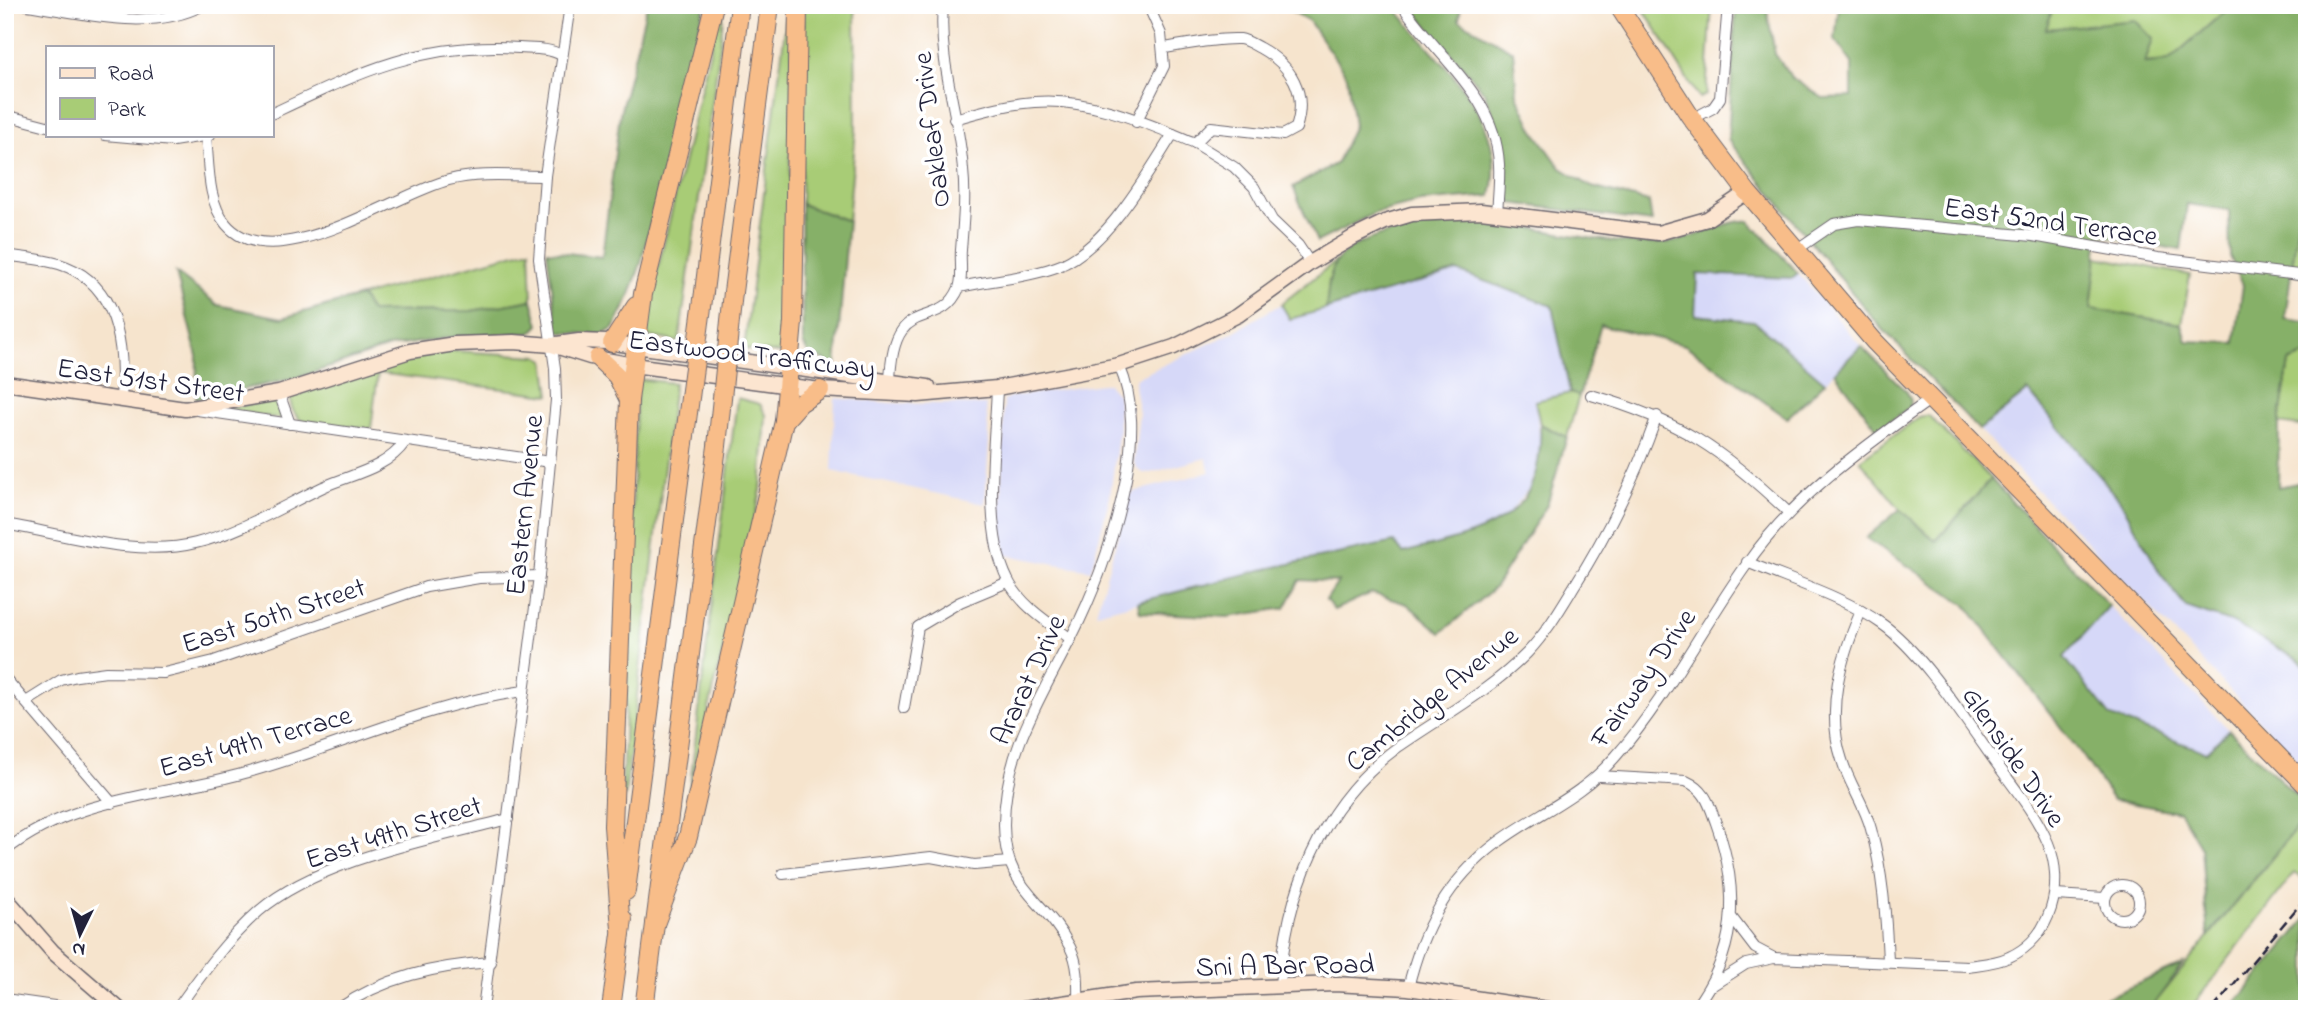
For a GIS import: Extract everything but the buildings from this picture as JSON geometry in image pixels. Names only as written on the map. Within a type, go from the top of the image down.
[{"type":"highway","points":[[621,929],[613,826],[629,400],[643,294],[714,5]]},
{"type":"highway","points":[[611,1009],[740,5]]},
{"type":"highway","points":[[645,1009],[770,5]]},
{"type":"highway","points":[[655,924],[688,837],[784,421],[793,322],[798,5]]},
{"type":"highway","points":[[1618,5],[1692,119],[1747,192],[1874,341],[2307,786]]},
{"type":"highway","points":[[611,343],[626,325],[643,294]]},
{"type":"highway","points":[[598,359],[617,376],[629,400]]},
{"type":"highway","points":[[784,421],[800,403],[820,390]]},
{"type":"main road","name":"Eastwood Trafficway","points":[[185,408],[279,393],[410,351],[455,344],[514,342],[552,345],[598,359],[633,365],[786,387],[918,395],[997,388],[1119,365],[1174,347],[1238,315],[1310,263],[1374,227],[1412,214],[1447,211],[1497,213],[1658,233],[1707,219],[1747,192]]},
{"type":"main road","name":"Eastwood Trafficway","points":[[552,345],[579,341],[611,343],[789,366],[949,391]]},
{"type":"main road","name":"East 51st Street","points":[[5,383],[185,408]]},
{"type":"main road","points":[[5,897],[53,952],[119,1009]]},
{"type":"main road","name":"Sni A Bar Road","points":[[1023,1009],[1078,1004],[1136,992],[1334,984],[1408,988],[1499,1005],[1547,1009]]},
{"type":"street","points":[[27,5],[130,19],[157,19],[203,5]]},
{"type":"street","name":"Eastern Avenue","points":[[484,1009],[539,576],[556,400],[552,345],[538,259],[545,176],[570,5]]},
{"type":"street","name":"Oakleaf Drive","points":[[943,5],[942,57],[963,168],[960,287]]},
{"type":"street","points":[[1136,121],[1160,77],[1165,48],[1148,5]]},
{"type":"street","points":[[1402,5],[1463,76],[1487,115],[1499,163],[1497,213]]},
{"type":"street","points":[[1692,119],[1713,108],[1720,98],[1728,5]]},
{"type":"street","points":[[1165,48],[1243,39],[1281,61],[1298,87],[1301,114],[1296,128],[1283,135],[1211,127],[1195,143]]},
{"type":"street","points":[[273,113],[347,78],[418,53],[498,46],[547,50],[561,55]]},
{"type":"street","points":[[954,119],[1012,104],[1053,101],[1092,107],[1173,134],[1195,143],[1234,167],[1254,187],[1272,220],[1298,246],[1310,263]]},
{"type":"street","points":[[5,116],[46,126]]},
{"type":"street","points":[[890,383],[893,348],[901,329],[912,320],[943,306],[960,287],[1031,274],[1057,267],[1075,257],[1129,201],[1173,134]]},
{"type":"street","points":[[116,136],[173,141],[202,136]]},
{"type":"street","points":[[208,136],[218,213],[235,233],[260,242],[288,242],[316,237],[409,194],[450,180],[475,176],[545,176]]},
{"type":"street","name":"East 52nd Terrace","points":[[1796,250],[1834,225],[1858,220],[2033,236],[2158,258],[2307,276]]},
{"type":"street","points":[[5,256],[57,264],[74,270],[89,281],[107,301],[118,328],[124,366],[121,399]]},
{"type":"street","name":"Ararat Drive","points":[[1078,1004],[1078,973],[1071,949],[1056,924],[1028,896],[1009,862],[1004,825],[1010,775],[1019,738],[1071,639],[1107,556],[1129,461],[1131,409],[1119,365]]},
{"type":"street","points":[[997,388],[994,505],[997,542],[1009,582],[1037,613],[1071,639]]},
{"type":"street","name":"East 51st Street","points":[[279,393],[290,424]]},
{"type":"street","points":[[1591,395],[1657,416],[1681,428],[1717,451],[1788,512]]},
{"type":"street","name":"Fairway Drive","points":[[1408,988],[1427,928],[1463,873],[1498,843],[1569,800],[1599,776],[1619,753],[1676,673],[1747,562],[1788,512],[1842,463],[1931,398]]},
{"type":"street","name":"East 51st Street","points":[[185,408],[550,463]]},
{"type":"street","name":"Cambridge Avenue","points":[[1280,987],[1282,944],[1290,905],[1306,864],[1325,829],[1352,792],[1380,762],[1499,678],[1548,629],[1607,535],[1642,460],[1657,416]]},
{"type":"street","points":[[5,524],[135,547],[193,544],[224,534],[325,486],[386,463],[405,442]]},
{"type":"street","name":"Glenside Drive","points":[[1713,985],[1746,964],[1774,958],[1968,966],[2010,957],[2028,945],[2041,930],[2054,895],[2054,863],[2043,832],[1965,719],[1900,638],[1861,611],[1747,562]]},
{"type":"street","name":"East 50th Street","points":[[26,702],[61,680],[77,676],[106,672],[164,673],[214,661],[426,587],[479,578],[539,576]]},
{"type":"street","points":[[904,708],[918,627],[960,602],[1009,582]]},
{"type":"street","points":[[1861,611],[1839,676],[1835,732],[1842,762],[1871,827],[1885,890],[1888,961]]},
{"type":"street","points":[[5,678],[111,803]]},
{"type":"street","name":"East 49th Terrace","points":[[5,851],[49,823],[79,810],[245,773],[447,705],[524,691]]},
{"type":"street","points":[[1599,776],[1686,781],[1698,786],[1707,796],[1726,850],[1732,894],[1732,918],[1713,985],[1694,1009]]},
{"type":"street","name":"East 49th Street","points":[[177,1009],[237,933],[287,891],[339,867],[508,818]]},
{"type":"street","points":[[783,874],[931,857],[974,865],[1009,862]]},
{"type":"street","points":[[2054,895],[2105,898]]},
{"type":"street","points":[[1732,918],[1755,948],[1774,958]]},
{"type":"street","points":[[338,1009],[384,984],[418,972],[491,962]]},
{"type":"street","points":[[5,999],[75,1009]]},
{"type":"shaded area","points":[[63,5],[115,5],[114,13]]},
{"type":"shaded area","points":[[1457,271],[1552,306],[1570,393],[1535,401],[1541,448],[1537,466],[1529,488],[1504,520],[1482,532],[1402,553],[1394,542],[1261,570],[1096,613],[1129,496],[1133,492],[1210,472],[1206,458],[1150,473],[1143,473],[1137,468],[1134,462],[1139,413],[1134,386],[1136,378],[1230,334],[1281,304],[1290,319]]},
{"type":"shaded area","points":[[1798,273],[1861,346],[1825,382],[1754,321],[1695,315],[1697,274],[1792,278]]},
{"type":"shaded area","points":[[1108,384],[1118,395],[1119,429],[1110,496],[1091,570],[1005,555],[1000,514],[1004,400],[1009,397]]},
{"type":"shaded area","points":[[2028,391],[2120,500],[2160,573],[2186,607],[2233,623],[2299,660],[2307,669],[2307,770],[1979,430]]},
{"type":"shaded area","points":[[835,398],[891,403],[986,405],[989,442],[985,504],[832,471]]},
{"type":"shaded area","points":[[2109,606],[2229,730],[2206,752],[2111,717],[2064,658]]},
{"type":"green space","points":[[647,5],[705,5],[641,263],[628,300],[614,328],[602,335],[558,332],[547,251],[602,257],[620,114]]},
{"type":"green space","points":[[721,5],[724,5],[721,39],[679,342],[642,335]]},
{"type":"green space","points":[[788,5],[793,5],[787,354],[744,349]]},
{"type":"green space","points":[[804,5],[855,5],[856,129],[848,221],[801,204]]},
{"type":"green space","points":[[1281,5],[1393,5],[1448,69],[1480,115],[1490,140],[1494,167],[1491,196],[1420,202],[1375,213],[1317,242],[1293,187],[1337,163],[1354,125],[1347,76],[1309,21]]},
{"type":"green space","points":[[1410,5],[1461,5],[1459,20],[1513,51],[1517,95],[1533,129],[1561,168],[1592,187],[1649,202],[1652,222],[1511,203],[1506,195],[1507,168],[1496,122],[1484,92]]},
{"type":"green space","points":[[1641,5],[1712,5],[1706,95],[1699,98]]},
{"type":"green space","points":[[1736,5],[1766,5],[1775,54],[1792,78],[1823,98],[1852,97],[1852,63],[1835,40],[1839,5],[1912,5],[1926,8],[1946,5],[2054,5],[2046,29],[2135,20],[2153,39],[2145,63],[2168,61],[2232,5],[2307,5],[2307,183],[2303,183],[2285,319],[2307,322],[2307,355],[2289,362],[2279,423],[2278,487],[2307,481],[2307,669],[2299,660],[2233,623],[2186,607],[2160,573],[2120,500],[2028,391],[1979,430],[1876,322],[1728,140]],"holes":[[[2187,204],[2229,210],[2230,257],[2243,285],[2235,343],[2187,341],[2182,324],[2091,309],[2099,235],[2181,250]]]},
{"type":"green space","points":[[2052,5],[2232,5],[2168,61],[2144,63],[2045,29]]},
{"type":"green space","points":[[2303,183],[2307,183],[2307,276],[2291,273]]},
{"type":"green space","points":[[801,204],[848,221],[836,366],[808,353],[803,343]]},
{"type":"green space","points":[[1477,220],[1595,239],[1642,243],[1676,241],[1731,223],[1749,221],[1798,273],[1792,278],[1697,274],[1695,315],[1754,321],[1825,382],[1787,418],[1685,345],[1601,325],[1579,396],[1570,393],[1552,306],[1457,271],[1326,309],[1329,284],[1337,261],[1363,242],[1402,230]]},
{"type":"green space","points":[[530,249],[532,300],[471,311],[371,312],[361,296]]},
{"type":"green space","points":[[2097,257],[2190,275],[2182,324],[2091,309]]},
{"type":"green space","points":[[1337,260],[1329,281],[1326,309],[1290,319],[1281,304]]},
{"type":"green space","points":[[176,273],[218,305],[282,318],[361,296],[371,312],[471,311],[532,300],[539,325],[531,333],[459,336],[389,347],[297,378],[196,399],[197,356]]},
{"type":"green space","points":[[1861,346],[1907,392],[1911,401],[1910,407],[1878,430],[1835,372]]},
{"type":"green space","points":[[455,351],[538,356],[545,360],[550,395],[378,373],[371,429],[301,420],[292,409],[292,396],[407,357]]},
{"type":"green space","points":[[2307,355],[2307,427],[2279,423],[2289,362]]},
{"type":"green space","points":[[637,379],[674,383],[625,796],[622,795]]},
{"type":"green space","points":[[1570,393],[1579,396],[1567,437],[1540,424],[1535,401]]},
{"type":"green space","points":[[737,398],[760,404],[766,415],[761,490],[689,793]]},
{"type":"green space","points":[[277,400],[282,419],[219,409]]},
{"type":"green space","points":[[1928,415],[1991,479],[1936,541],[1900,509],[1860,460],[1919,417]]},
{"type":"green space","points":[[1540,424],[1567,437],[1547,505],[1495,587],[1441,633],[1407,604],[1371,593],[1334,610],[1326,600],[1338,582],[1300,580],[1285,608],[1228,617],[1140,612],[1138,602],[1261,570],[1394,542],[1403,553],[1482,530],[1520,504],[1532,484],[1539,458]]},
{"type":"green space","points":[[1991,479],[2109,606],[2064,657],[2111,717],[2206,752],[2229,730],[2307,806],[2307,815],[2208,936],[2201,848],[2180,812],[2113,800],[2083,756],[1965,604],[1866,538],[1900,509],[1936,541]]},
{"type":"green space","points":[[2307,815],[2307,882],[2294,873],[2190,1009],[2150,1009]]},
{"type":"green space","points":[[2307,918],[2307,1009],[2231,1009]]},
{"type":"green space","points":[[2183,964],[2150,1009],[2081,1009]]},
{"type":"railway","points":[[2213,1009],[2307,896]]}]
